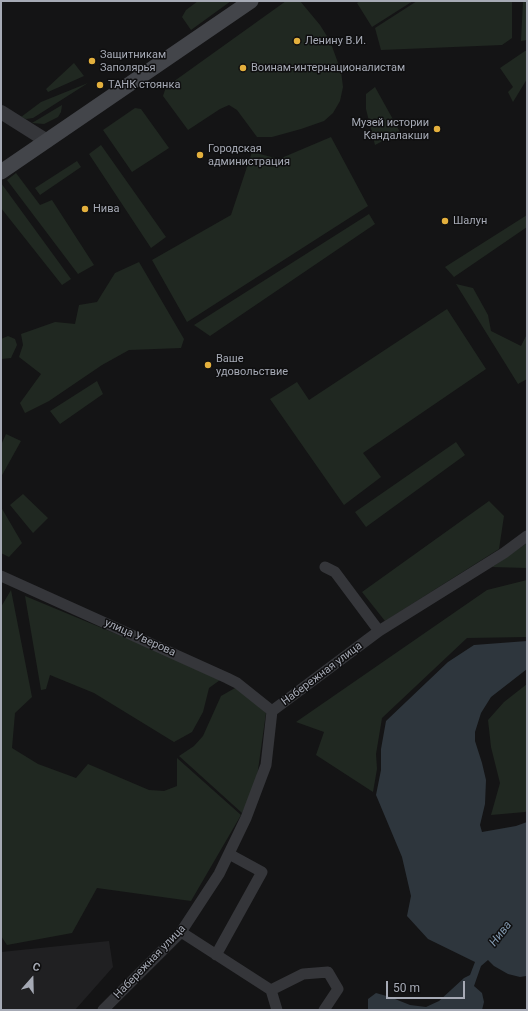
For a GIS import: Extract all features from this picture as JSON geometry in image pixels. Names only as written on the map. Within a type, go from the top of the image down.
[{"type":"main road","points":[[1,172],[251,1]]},
{"type":"street","points":[[1,112],[46,141]]},
{"type":"street","name":"Набережная улица","points":[[103,1010],[181,932],[219,874],[246,818],[266,765],[272,711],[379,631],[504,553],[527,536]]},
{"type":"street","points":[[325,567],[335,572],[379,631]]},
{"type":"street","name":"улица Уверова","points":[[1,576],[227,678],[237,683],[272,711]]},
{"type":"street","points":[[216,955],[262,872],[229,854]]},
{"type":"street","points":[[181,932],[272,990],[277,1010]]},
{"type":"street","points":[[272,990],[303,974],[328,972],[338,989],[324,1010]]},
{"type":"shaded area","points":[[198,1],[231,1],[191,30],[182,17],[186,10]]},
{"type":"shaded area","points":[[286,1],[300,1],[320,25],[330,41],[341,71],[343,87],[340,101],[333,113],[324,121],[301,129],[272,137],[257,137],[237,110],[229,105],[220,109],[188,130],[163,96],[166,87]]},
{"type":"shaded area","points":[[360,1],[413,1],[372,27],[357,3]]},
{"type":"shaded area","points":[[417,1],[512,1],[512,38],[502,45],[381,50],[375,28]]},
{"type":"shaded area","points":[[523,1],[527,1],[527,40],[521,41]]},
{"type":"shaded area","points":[[527,51],[527,79],[513,102],[508,92],[513,87],[500,68]]},
{"type":"shaded area","points":[[74,63],[84,76],[48,92],[46,89]]},
{"type":"shaded area","points":[[88,83],[33,118],[26,119],[21,117],[41,102]]},
{"type":"shaded area","points":[[375,87],[400,132],[375,145],[366,109],[366,94]]},
{"type":"shaded area","points":[[62,105],[61,112],[58,117],[44,124],[32,123]]},
{"type":"shaded area","points":[[135,108],[141,109],[169,148],[132,172],[103,130]]},
{"type":"shaded area","points":[[331,137],[368,206],[187,322],[152,260],[231,215],[252,152],[279,159]]},
{"type":"shaded area","points":[[101,145],[166,237],[151,248],[89,154]]},
{"type":"shaded area","points":[[77,161],[81,167],[40,195],[35,188]]},
{"type":"shaded area","points":[[16,173],[40,205],[52,200],[94,265],[78,274],[7,180]]},
{"type":"shaded area","points":[[1,183],[71,279],[62,285],[1,208]]},
{"type":"shaded area","points":[[369,214],[375,224],[210,336],[194,325]]},
{"type":"shaded area","points":[[527,215],[527,227],[454,277],[445,267]]},
{"type":"shaded area","points":[[139,262],[184,339],[181,348],[129,350],[102,365],[49,401],[25,413],[20,403],[41,374],[19,357],[23,345],[21,334],[55,322],[75,324],[79,305],[97,302],[115,273]]},
{"type":"shaded area","points":[[456,284],[473,288],[488,315],[491,331],[521,346],[527,334],[527,379],[518,384]]},
{"type":"shaded area","points":[[447,309],[486,369],[363,453],[381,477],[344,505],[270,399],[297,382],[309,400]]},
{"type":"shaded area","points":[[8,336],[15,339],[17,345],[11,358],[1,359],[1,339]]},
{"type":"shaded area","points":[[97,381],[103,394],[60,424],[50,411]]},
{"type":"shaded area","points":[[6,434],[21,441],[1,477],[1,445]]},
{"type":"shaded area","points":[[456,442],[465,455],[366,527],[355,512]]},
{"type":"shaded area","points":[[23,494],[48,518],[33,533],[10,505]]},
{"type":"shaded area","points":[[489,501],[504,516],[499,549],[385,621],[362,592]]},
{"type":"shaded area","points":[[1,507],[22,543],[9,557],[1,553]]},
{"type":"shaded area","points":[[527,543],[527,568],[492,567]]},
{"type":"shaded area","points":[[527,580],[527,637],[467,638],[382,718],[376,754],[377,769],[373,792],[316,755],[324,732],[296,722],[487,590]]},
{"type":"shaded area","points":[[11,590],[32,697],[15,713],[12,748],[38,764],[76,778],[88,764],[149,790],[164,791],[177,786],[177,758],[241,815],[191,901],[97,888],[72,933],[7,945],[1,936],[1,607]]},
{"type":"shaded area","points":[[25,596],[138,643],[220,680],[209,688],[203,712],[192,732],[174,742],[94,693],[50,675],[46,689],[41,690]]},
{"type":"shaded area","points":[[527,684],[527,811],[491,815],[500,783],[491,747],[488,720],[504,702]]},
{"type":"shaded area","points":[[235,688],[241,690],[266,713],[256,784],[242,813],[179,756],[194,746],[203,736],[221,696]]},
{"type":"shaded area","points":[[109,941],[113,967],[75,1010],[1,1010],[1,952]]},
{"type":"water","name":"Нива","points":[[527,641],[527,669],[491,697],[481,713],[475,732],[475,741],[486,780],[485,804],[480,825],[482,832],[516,826],[527,822],[527,974],[526,976],[520,977],[508,974],[494,966],[488,960],[481,966],[474,986],[482,993],[484,1002],[482,1010],[368,1010],[368,999],[376,993],[410,1005],[426,1007],[439,1001],[464,978],[470,975],[475,962],[428,939],[407,916],[411,896],[402,857],[376,795],[381,770],[381,749],[386,721],[448,662],[474,645]]},
{"type":"place","name":"Ленину В.И.","points":[[297,41]]},
{"type":"place","name":"Защитникам Заполярья","points":[[92,61]]},
{"type":"place","name":"Воинам-интернационалистам","points":[[243,68]]},
{"type":"place","name":"ТАНК стоянка","points":[[100,85]]},
{"type":"place","name":"Музей истории Кандалакши","points":[[437,129]]},
{"type":"place","name":"Городская администрация","points":[[200,155]]},
{"type":"place","name":"Нива","points":[[85,209]]},
{"type":"place","name":"Шалун","points":[[445,221]]},
{"type":"place","name":"Ваше удовольствие","points":[[208,365]]}]
